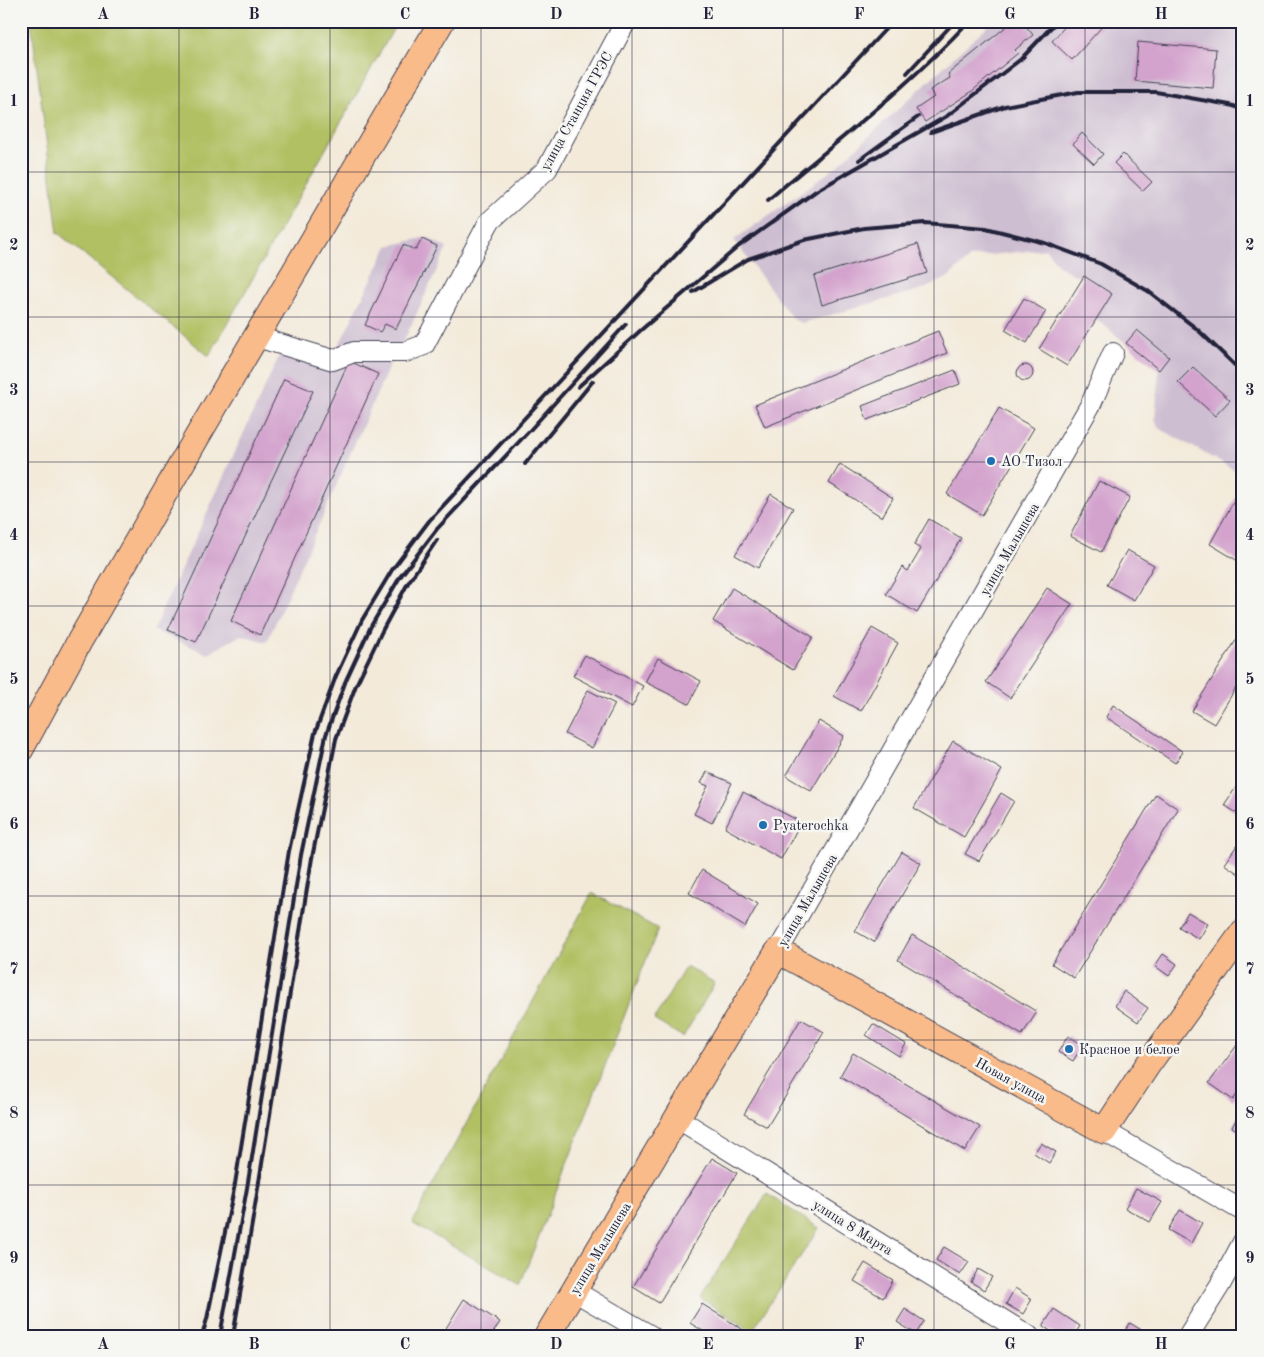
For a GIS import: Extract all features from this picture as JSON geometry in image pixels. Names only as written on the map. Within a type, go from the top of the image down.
[{"type":"main road","points":[[21,750],[84,634],[442,21]]},
{"type":"main road","points":[[1104,1131],[1147,1066],[1243,932]]},
{"type":"main road","name":"улица Малышева","points":[[547,1336],[677,1118],[762,981],[778,951]]},
{"type":"main road","name":"Новая улица","points":[[778,951],[1104,1131]]},
{"type":"street","name":"улица Станция ГРЭС","points":[[257,337],[333,360],[354,352],[405,352],[424,345],[489,222],[547,169],[626,21]]},
{"type":"street","name":"улица Малышева","points":[[778,951],[1091,404],[1113,353]]},
{"type":"street","name":"улица 8 Марта","points":[[677,1118],[1029,1336]]},
{"type":"street","name":"Новая улица","points":[[1104,1131],[1243,1211]]},
{"type":"street","points":[[1188,1336],[1220,1285],[1243,1242]]},
{"type":"street","points":[[574,1291],[651,1336]]},
{"type":"shaded area","points":[[993,21],[1243,21],[1243,475],[1159,428],[1155,420],[1159,370],[1096,319],[1112,294],[1060,267],[1046,249],[971,257],[947,278],[926,288],[802,323],[793,319],[734,240],[835,168]]},
{"type":"shaded area","points":[[427,237],[447,248],[395,360],[390,364],[267,642],[241,635],[208,654],[153,630],[280,354],[309,362],[339,345],[388,246]]},
{"type":"green space","points":[[31,21],[398,21],[209,356],[58,233]]},
{"type":"green space","points":[[592,893],[658,929],[520,1285],[412,1223]]},
{"type":"green space","points":[[686,966],[715,983],[683,1037],[654,1020]]},
{"type":"green space","points":[[767,1194],[819,1228],[752,1331],[700,1298]]},
{"type":"building","points":[[1013,21],[1022,21],[1033,35],[1015,50],[1018,53],[971,92],[925,122],[916,109],[934,97],[930,90],[950,78],[948,74]]},
{"type":"building","points":[[1070,21],[1107,21],[1072,60],[1052,41]]},
{"type":"building","points":[[1138,42],[1216,49],[1213,88],[1135,81]]},
{"type":"building","points":[[1082,133],[1103,154],[1094,164],[1073,144]]},
{"type":"building","points":[[1123,154],[1152,182],[1143,191],[1114,163]]},
{"type":"building","points":[[422,239],[437,246],[396,329],[385,324],[380,332],[365,325],[403,245],[416,250]]},
{"type":"building","points":[[918,244],[927,273],[822,305],[814,276]]},
{"type":"building","points":[[1084,276],[1112,294],[1067,366],[1039,349]]},
{"type":"building","points":[[1024,298],[1046,311],[1027,343],[1005,330]]},
{"type":"building","points":[[1137,330],[1169,357],[1159,370],[1126,343]]},
{"type":"building","points":[[938,331],[947,353],[765,427],[755,405]]},
{"type":"building","points":[[349,361],[378,374],[260,635],[231,621]]},
{"type":"building","points":[[1022,365],[1028,365],[1033,370],[1031,379],[1022,381],[1017,376],[1017,370]]},
{"type":"building","points":[[1193,367],[1230,400],[1215,416],[1178,382]]},
{"type":"building","points":[[955,370],[960,384],[867,420],[862,406]]},
{"type":"building","points":[[284,379],[313,391],[196,642],[168,630]]},
{"type":"building","name":"АО Тизол","points":[[999,408],[1034,428],[982,515],[947,494]]},
{"type":"building","points":[[840,464],[893,498],[882,517],[829,483]]},
{"type":"building","points":[[1099,481],[1130,497],[1101,552],[1070,536]]},
{"type":"building","points":[[1241,488],[1243,489],[1243,564],[1210,544]]},
{"type":"building","points":[[771,494],[793,508],[758,568],[735,555]]},
{"type":"building","points":[[929,519],[961,538],[917,613],[886,594],[902,567],[908,571],[921,549],[914,545]]},
{"type":"building","points":[[1127,550],[1154,565],[1134,600],[1107,585]]},
{"type":"building","points":[[732,588],[813,637],[793,670],[713,621]]},
{"type":"building","points":[[1047,588],[1072,604],[1010,698],[986,682]]},
{"type":"building","points":[[872,628],[898,643],[861,711],[834,696]]},
{"type":"building","points":[[1243,629],[1243,676],[1214,724],[1192,711]]},
{"type":"building","points":[[585,655],[643,686],[632,707],[573,676]]},
{"type":"building","points":[[658,658],[701,681],[689,704],[645,682]]},
{"type":"building","points":[[588,690],[615,704],[592,748],[565,734]]},
{"type":"building","points":[[1113,705],[1183,752],[1175,763],[1106,717]]},
{"type":"building","points":[[819,721],[844,736],[811,791],[786,776]]},
{"type":"building","points":[[953,741],[1002,770],[964,837],[914,808]]},
{"type":"building","points":[[707,772],[732,783],[712,823],[694,814],[708,786],[701,783]]},
{"type":"building","points":[[1243,777],[1243,817],[1224,805]]},
{"type":"building","name":"Pyaterochka","points":[[743,792],[801,822],[781,859],[725,828]]},
{"type":"building","points":[[1001,793],[1014,801],[979,861],[965,854]]},
{"type":"building","points":[[1156,794],[1178,809],[1074,978],[1052,964]]},
{"type":"building","points":[[1240,841],[1243,843],[1242,876],[1224,864]]},
{"type":"building","points":[[902,852],[921,863],[874,942],[855,931]]},
{"type":"building","points":[[702,870],[758,904],[745,927],[689,893]]},
{"type":"building","points":[[1188,912],[1208,924],[1199,939],[1179,927]]},
{"type":"building","points":[[912,935],[1037,1012],[1022,1035],[898,960]]},
{"type":"building","points":[[1163,954],[1177,964],[1169,976],[1155,966]]},
{"type":"building","points":[[1124,991],[1148,1008],[1138,1022],[1115,1006]]},
{"type":"building","points":[[801,1019],[824,1032],[767,1127],[744,1114]]},
{"type":"building","points":[[873,1024],[906,1044],[899,1056],[866,1035]]},
{"type":"building","points":[[1068,1036],[1083,1045],[1073,1061],[1058,1052]]},
{"type":"building","points":[[1243,1037],[1243,1086],[1233,1100],[1209,1083]]},
{"type":"building","points":[[853,1053],[980,1127],[965,1151],[840,1076]]},
{"type":"building","points":[[1243,1107],[1243,1134],[1232,1127]]},
{"type":"building","points":[[1041,1143],[1056,1152],[1049,1163],[1034,1153]]},
{"type":"building","points":[[712,1158],[737,1173],[659,1303],[633,1287]]},
{"type":"building","points":[[1136,1188],[1162,1202],[1150,1222],[1125,1208]]},
{"type":"building","points":[[1180,1210],[1202,1223],[1191,1243],[1168,1230]]},
{"type":"building","points":[[944,1247],[969,1262],[960,1275],[936,1260]]},
{"type":"building","points":[[865,1263],[893,1280],[883,1298],[854,1281]]},
{"type":"building","points":[[978,1269],[992,1277],[984,1290],[971,1282]]},
{"type":"building","points":[[1015,1288],[1032,1299],[1023,1314],[1006,1304]]},
{"type":"building","points":[[464,1299],[500,1322],[491,1336],[447,1336],[443,1333]]},
{"type":"building","points":[[702,1304],[753,1336],[711,1336],[690,1323]]},
{"type":"building","points":[[905,1309],[924,1321],[916,1334],[897,1322]]},
{"type":"building","points":[[1054,1309],[1080,1326],[1074,1336],[1058,1336],[1043,1326]]},
{"type":"building","points":[[1130,1323],[1143,1331],[1140,1336],[1122,1336]]},
{"type":"railway","points":[[202,1336],[235,1184],[289,851],[315,733],[336,676],[362,620],[392,570],[429,521],[893,21]]},
{"type":"railway","points":[[907,73],[955,21]]},
{"type":"railway","points":[[768,200],[897,91],[969,21]]},
{"type":"railway","points":[[578,387],[739,246],[816,191],[947,116],[1021,59],[1057,21]]},
{"type":"railway","points":[[931,132],[1005,106],[1078,92],[1156,92],[1243,109]]},
{"type":"railway","points":[[859,160],[918,117]]},
{"type":"railway","points":[[693,292],[748,259],[804,240],[864,228],[925,223],[986,228],[1045,243],[1101,264],[1148,291],[1197,329],[1243,373]]},
{"type":"railway","points":[[220,1336],[247,1188],[301,855],[326,735],[346,680],[371,626],[400,577],[437,529],[626,324]]},
{"type":"railway","points":[[525,464],[593,381]]},
{"type":"railway","points":[[233,1336],[312,858],[336,739],[356,685],[382,631],[408,583],[437,540]]},
{"type":"place","name":"АО Тизол","points":[[991,461]]},
{"type":"place","name":"Pyaterochka","points":[[763,825]]},
{"type":"place","name":"Красное и белое","points":[[1069,1049]]}]
